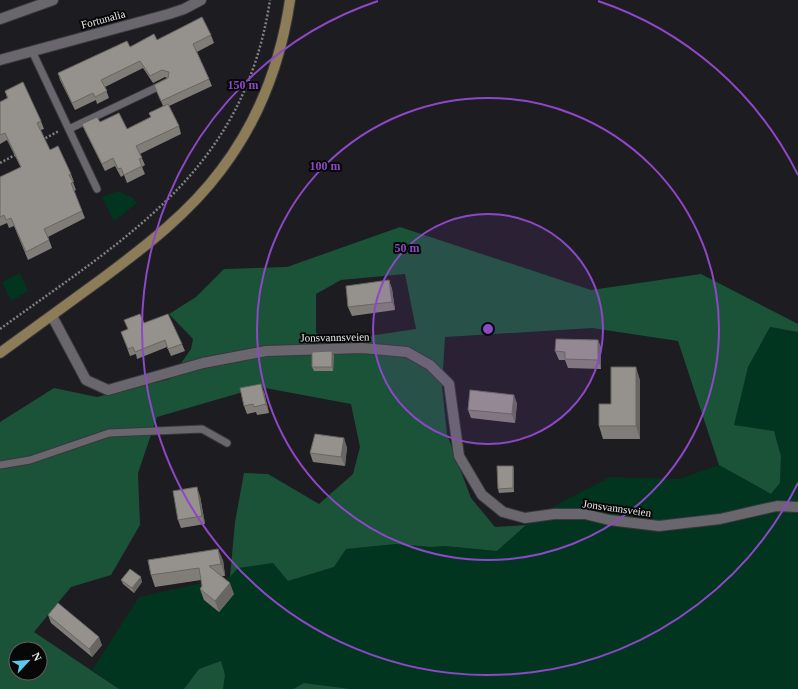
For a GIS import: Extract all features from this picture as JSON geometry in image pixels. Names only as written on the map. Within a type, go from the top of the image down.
[{"type":"main road","points":[[0,353],[52,316],[169,226],[221,171],[244,137],[274,71],[287,19],[290,0]]},
{"type":"street","points":[[0,20],[53,0]]},
{"type":"street","name":"Fortunalia","points":[[0,60],[32,50],[169,14],[201,0]]},
{"type":"street","name":"Jonsvannsveien","points":[[52,316],[86,380],[108,390],[203,363],[266,351],[362,348],[407,352],[430,365],[450,384],[459,456],[482,495],[503,512],[525,518],[554,514],[585,514],[609,520],[659,526],[720,519],[777,506],[798,507]]},
{"type":"lane","points":[[32,50],[97,190]]},
{"type":"lane","points":[[69,129],[167,82]]},
{"type":"lane","points":[[0,465],[30,460],[109,433],[202,429],[227,443]]},
{"type":"path","points":[[0,329],[113,247],[138,227],[171,198],[201,163],[234,114],[249,81],[262,42],[270,0]]},
{"type":"path","points":[[39,142],[57,132],[69,129]]},
{"type":"path","points":[[0,163],[20,152]]},
{"type":"green space","points":[[118,191],[133,198],[137,203],[114,221],[102,197]]},
{"type":"green space","points":[[400,227],[591,290],[701,274],[798,324],[798,332],[770,327],[748,367],[734,425],[774,431],[781,456],[780,483],[771,494],[719,465],[678,341],[592,328],[445,337],[442,386],[447,434],[471,498],[495,527],[526,525],[497,551],[445,546],[431,547],[396,544],[346,549],[334,567],[288,581],[273,563],[238,568],[230,577],[235,522],[244,473],[268,474],[319,504],[353,474],[360,447],[351,404],[260,387],[157,417],[138,473],[140,525],[111,575],[71,587],[34,632],[47,641],[8,641],[8,681],[48,681],[48,641],[119,689],[0,689],[0,422],[54,388],[97,397],[170,379],[191,349],[193,339],[169,314],[196,297],[224,269],[287,267]],"holes":[[[405,274],[416,329],[342,340],[316,333],[316,294],[341,280]]]},
{"type":"green space","points":[[20,273],[28,291],[11,301],[2,282]]},
{"type":"green space","points":[[770,327],[798,332],[798,689],[350,689],[304,683],[293,689],[223,689],[225,675],[199,669],[184,689],[119,689],[92,670],[139,597],[230,577],[238,568],[273,563],[288,581],[334,567],[346,549],[396,544],[431,547],[445,546],[497,551],[526,525],[560,503],[610,477],[679,479],[719,465],[771,494],[780,483],[781,456],[774,431],[733,425],[748,367]]},
{"type":"green space","points":[[221,661],[225,675],[223,689],[184,689],[199,669]]},
{"type":"green space","points":[[304,683],[350,689],[293,689]]},
{"type":"building","points":[[202,17],[211,35],[193,44],[209,79],[161,101],[154,85],[168,78],[169,72],[162,70],[150,76],[140,61],[101,80],[107,91],[95,97],[93,93],[72,103],[58,73],[127,41],[130,47],[154,34],[157,40]]},
{"type":"building","points":[[23,82],[41,121],[37,123],[50,150],[58,146],[71,174],[69,175],[73,182],[71,183],[82,211],[44,229],[49,240],[26,252],[11,218],[6,220],[4,215],[0,217],[0,177],[21,167],[5,133],[0,135],[0,102],[8,98],[5,91]]},
{"type":"building","points":[[168,104],[179,126],[136,146],[142,158],[139,159],[142,166],[124,175],[121,168],[118,169],[113,158],[102,164],[82,124],[97,117],[100,122],[119,113],[127,129],[151,117],[149,113]]},
{"type":"building","points":[[389,280],[392,302],[348,307],[346,286]]},
{"type":"building","points":[[140,314],[144,323],[168,314],[182,344],[168,349],[165,340],[135,352],[133,347],[128,349],[121,332],[128,329],[124,320]]},
{"type":"building","points":[[556,339],[598,340],[598,360],[565,359],[565,352],[555,351]]},
{"type":"building","points":[[332,351],[332,367],[312,367],[312,352]]},
{"type":"building","points":[[611,367],[636,367],[636,426],[599,426],[599,404],[611,404]]},
{"type":"building","points":[[261,384],[266,404],[254,407],[253,404],[244,406],[240,388]]},
{"type":"building","points":[[470,390],[514,395],[512,414],[468,410]]},
{"type":"building","points":[[315,434],[344,438],[341,457],[310,453]]},
{"type":"building","points":[[497,466],[513,466],[513,488],[498,489]]},
{"type":"building","points":[[197,487],[202,516],[178,520],[173,491]]},
{"type":"building","points":[[218,549],[221,564],[209,566],[230,583],[215,601],[200,589],[202,586],[199,568],[151,575],[148,560]]},
{"type":"building","points":[[130,569],[141,577],[132,588],[121,580]]},
{"type":"building","points":[[58,603],[99,637],[89,649],[48,615]]}]
